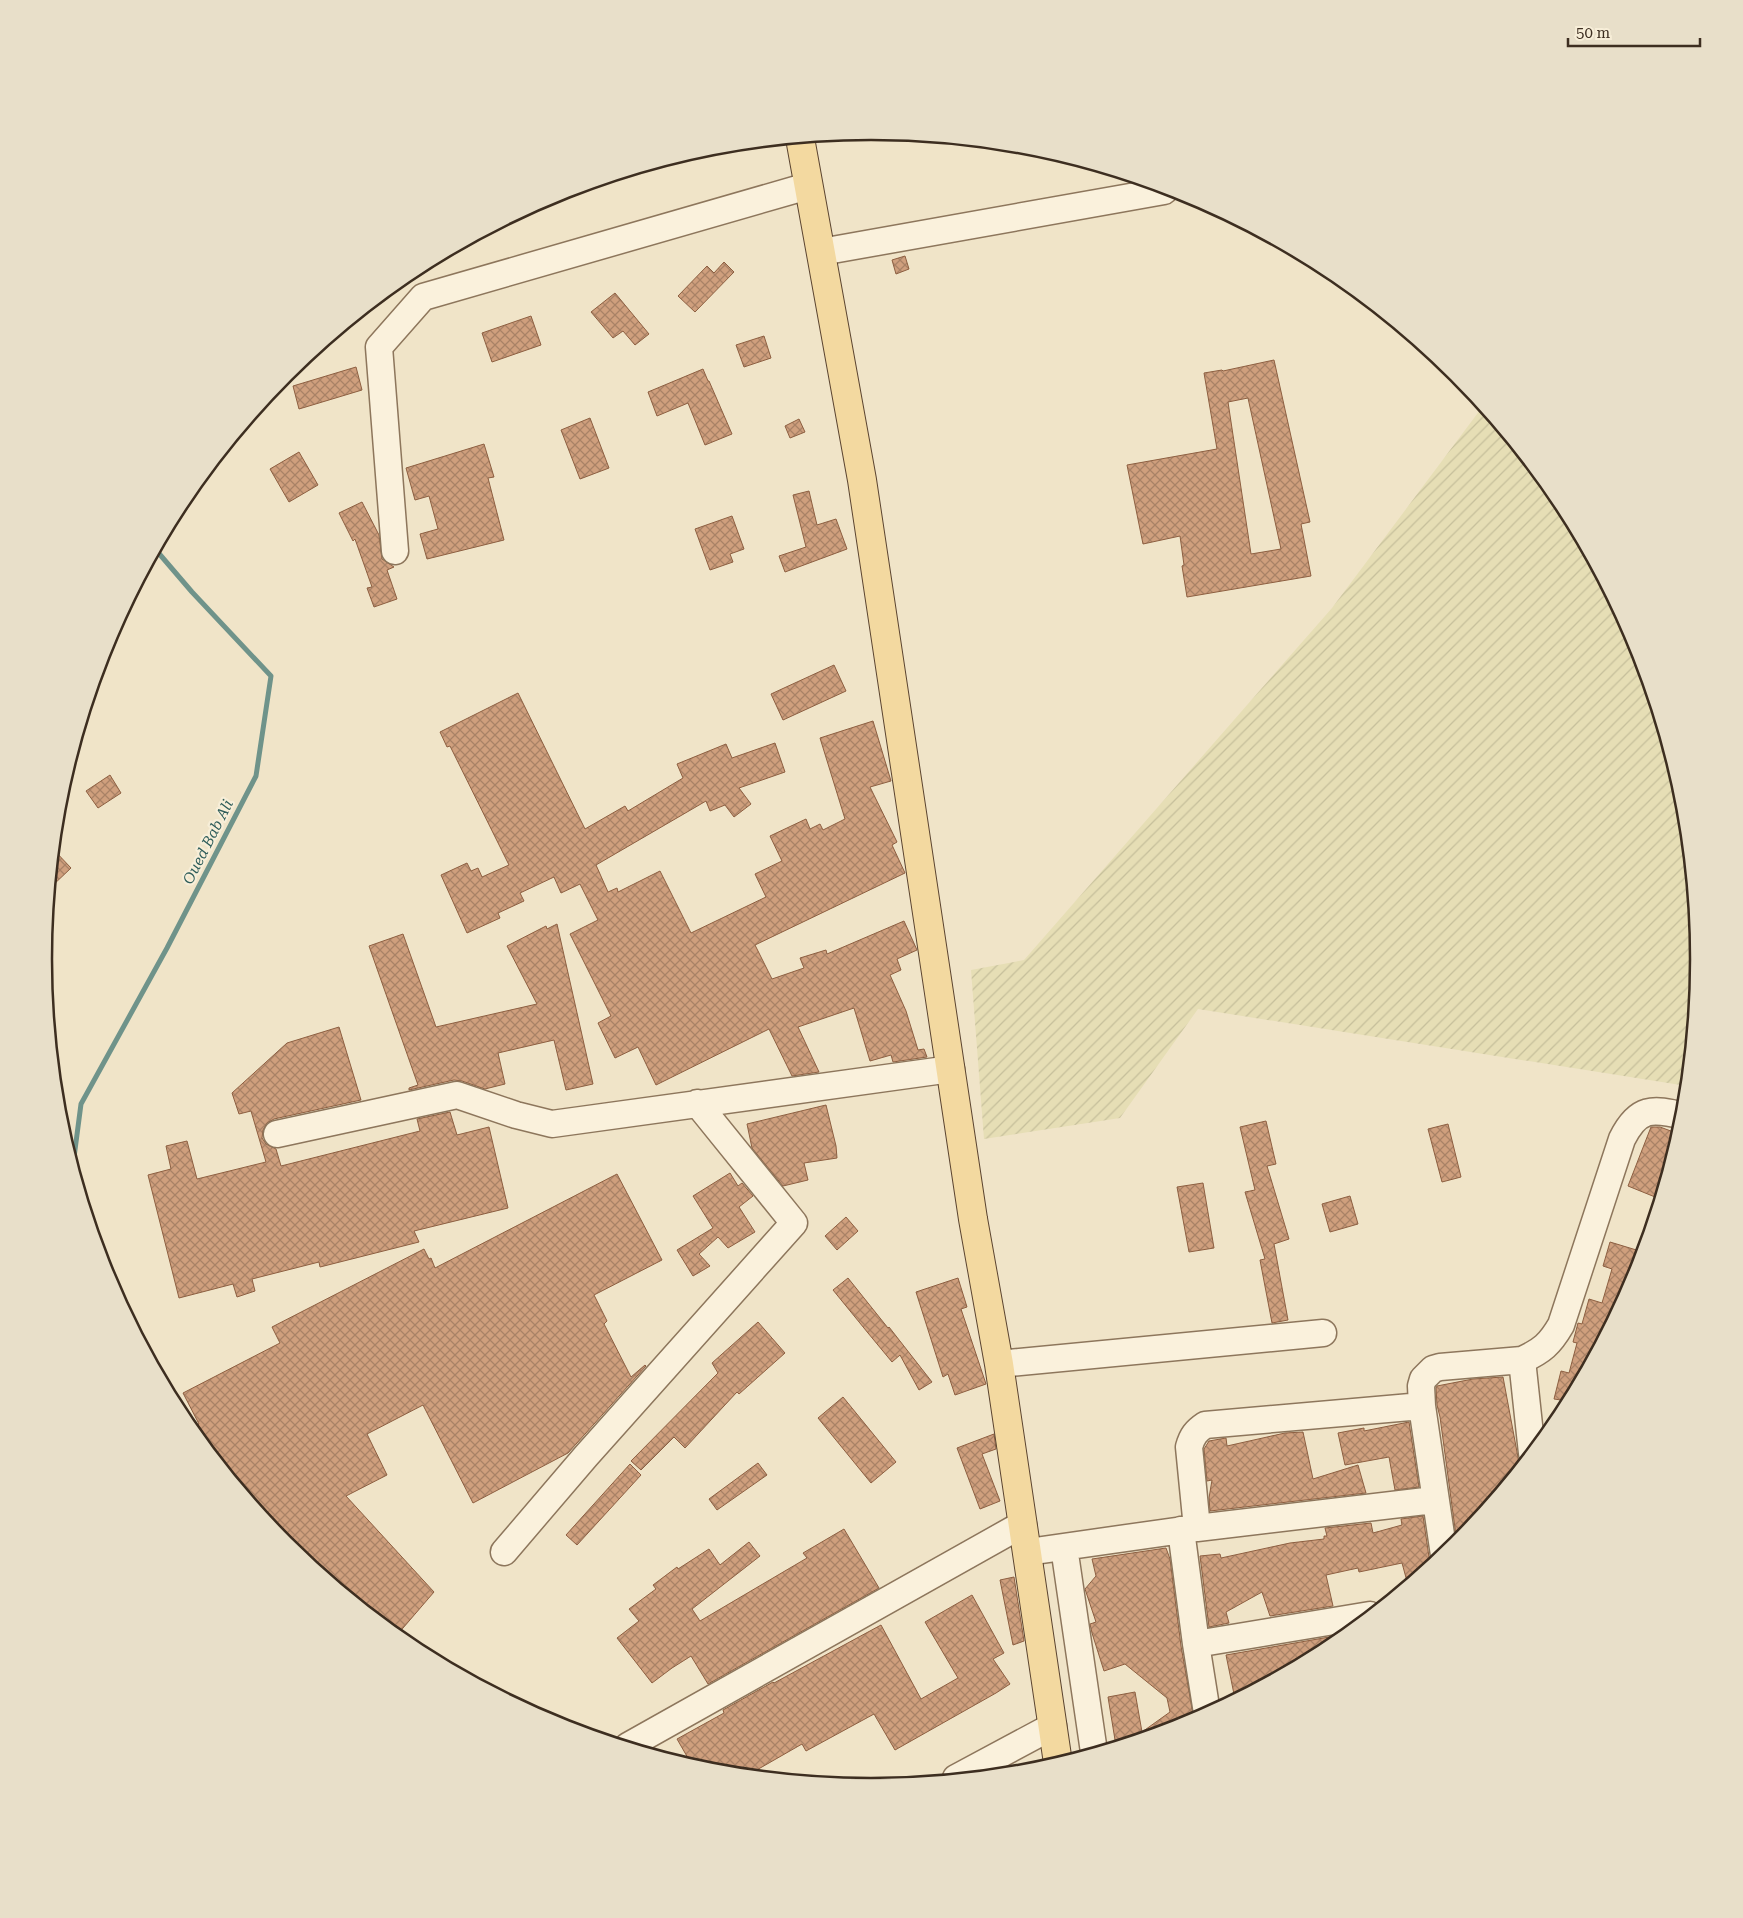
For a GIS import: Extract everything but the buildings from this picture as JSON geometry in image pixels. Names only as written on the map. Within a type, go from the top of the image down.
[{"type":"main road","points":[[801,144],[866,509],[973,1218],[999,1364],[1028,1552],[1057,1756]]},
{"type":"street","points":[[395,551],[379,347],[423,297],[808,186]]},
{"type":"street","points":[[821,252],[1159,192]]},
{"type":"street","points":[[277,1134],[457,1095],[516,1115],[552,1124],[951,1068]]},
{"type":"street","points":[[504,1552],[586,1456],[794,1222],[697,1103]]},
{"type":"street","points":[[1442,1546],[1434,1500],[1422,1406],[1421,1386],[1423,1379],[1433,1369],[1440,1367],[1522,1360],[1540,1352],[1553,1338],[1561,1325],[1622,1139],[1629,1125],[1646,1112],[1659,1110],[1676,1114]]},
{"type":"street","points":[[999,1364],[1323,1333]]},
{"type":"street","points":[[1522,1360],[1531,1444]]},
{"type":"street","points":[[1207,1706],[1196,1644],[1189,1529],[1189,1447],[1191,1438],[1196,1430],[1205,1425],[1422,1406]]},
{"type":"street","points":[[1028,1552],[1189,1529],[1434,1500]]},
{"type":"street","points":[[634,1743],[1023,1524]]},
{"type":"street","points":[[1064,1547],[1093,1747]]},
{"type":"street","points":[[1196,1644],[1358,1618]]},
{"type":"street","points":[[967,1772],[1053,1726]]},
{"type":"shaded area","points":[[1479,411],[1521,460],[1581,550],[1606,597],[1628,646],[1647,696],[1663,747],[1675,799],[1689,905],[1689,1013],[1680,1085],[1198,1009],[1120,1118],[984,1139],[971,970],[1024,960],[1332,608]]},
{"type":"waterway","name":"Oued Bab Ali","points":[[75,1149],[81,1104],[167,948],[256,776],[271,676],[192,592],[159,554]]}]
